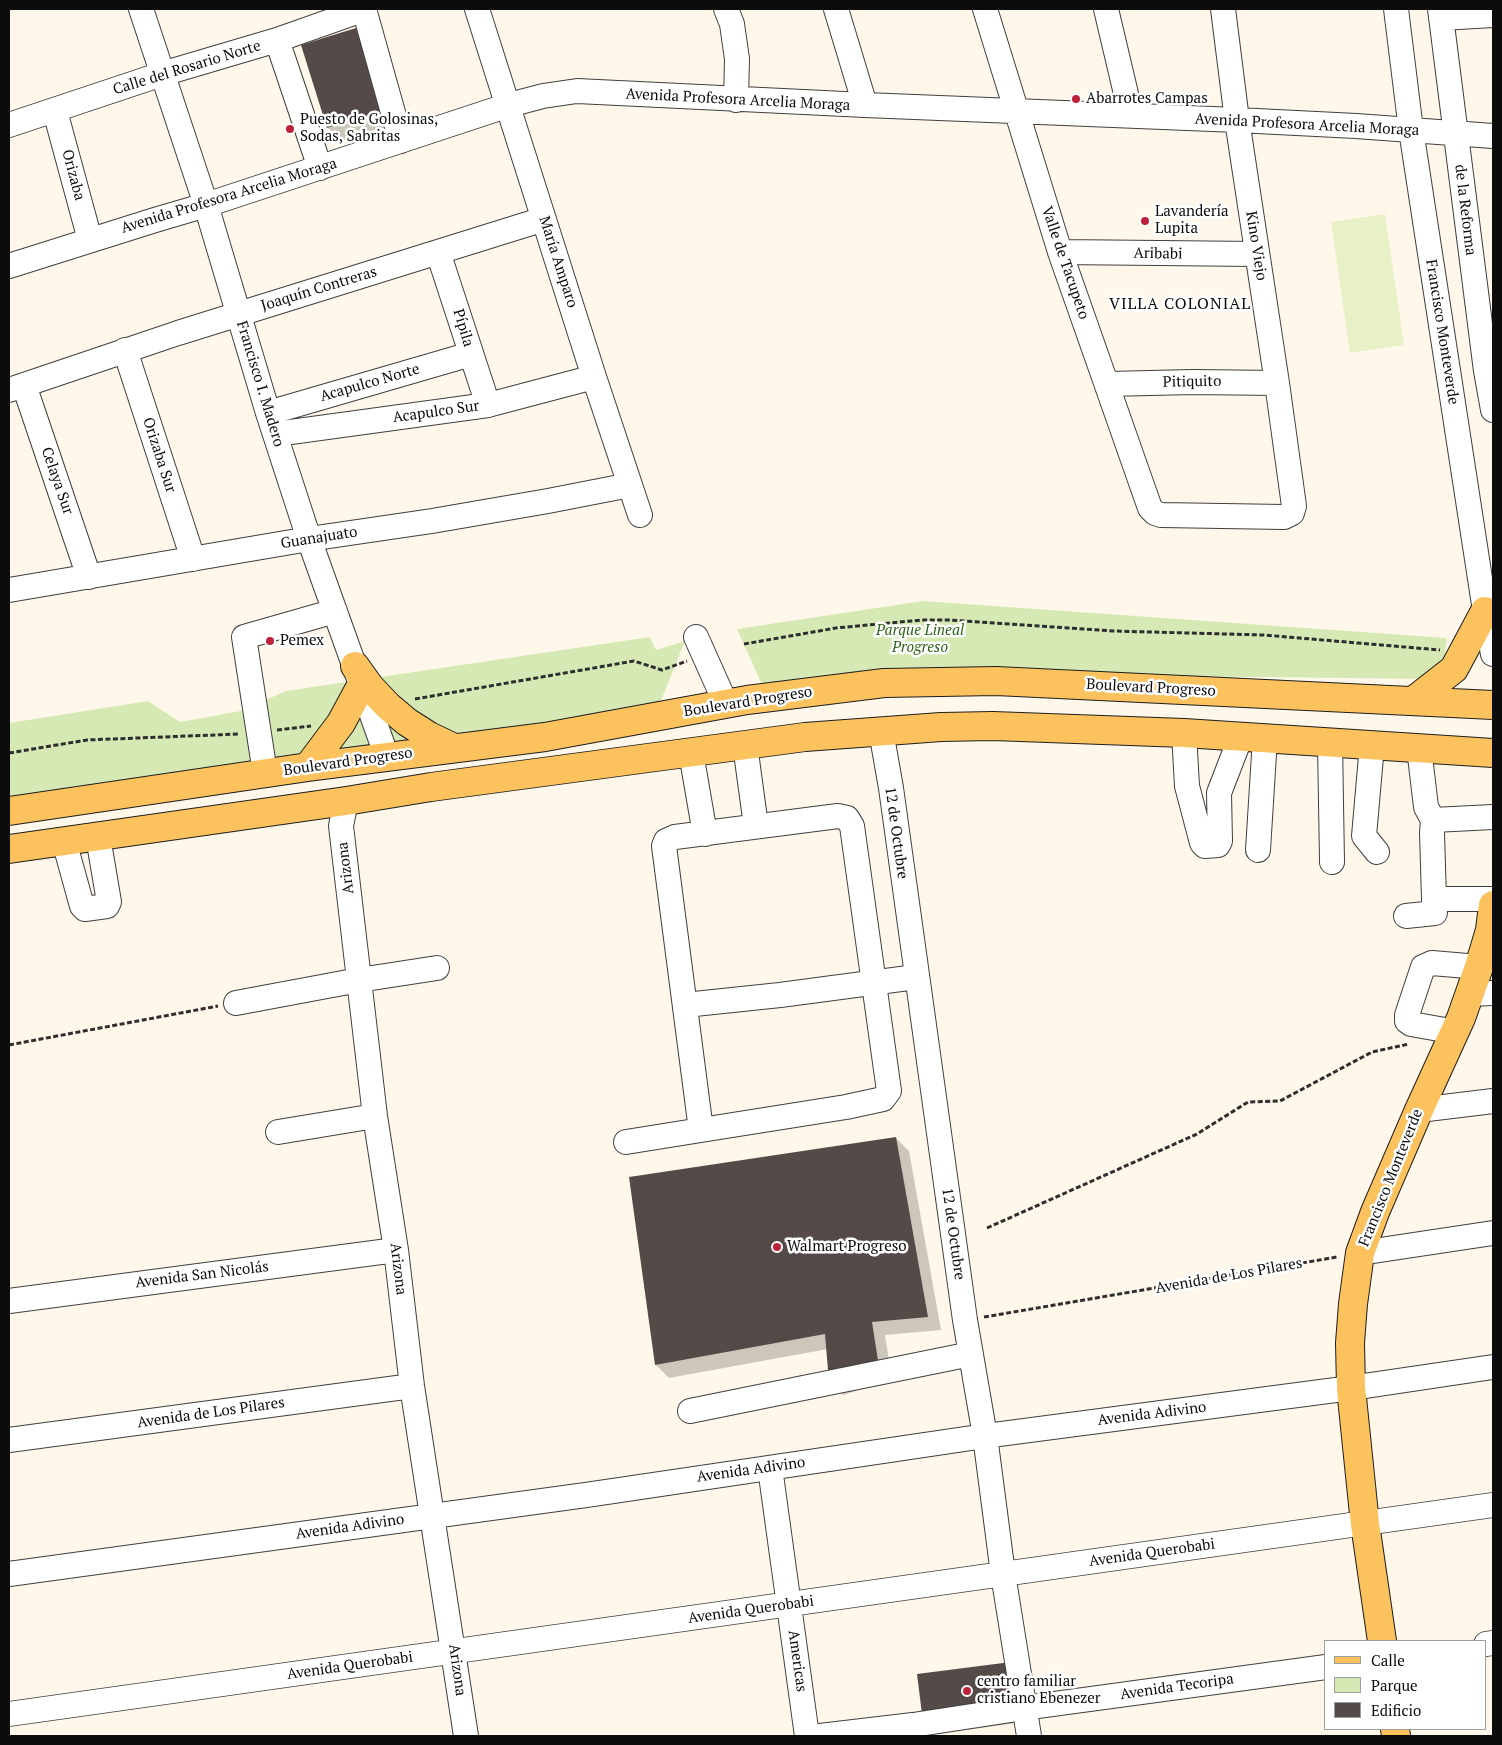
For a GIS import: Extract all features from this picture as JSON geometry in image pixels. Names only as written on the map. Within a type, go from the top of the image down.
[{"type":"main road","points":[[1412,701],[1454,669],[1485,612]]},
{"type":"main road","points":[[308,767],[341,723],[358,676],[388,706],[415,727],[452,748]]},
{"type":"main road","name":"Boulevard Progreso","points":[[9,812],[265,773],[586,730],[726,704],[884,683],[996,681],[1493,706]]},
{"type":"main road","points":[[9,849],[431,787],[805,736],[881,731],[993,726],[1184,733],[1493,753]]},
{"type":"main road","points":[[346,801],[387,757],[431,787]]},
{"type":"main road","name":"Francisco Monteverde","points":[[1382,1640],[1365,1524],[1351,1388],[1350,1344],[1360,1253],[1375,1212],[1419,1110],[1456,1032],[1481,993],[1479,967],[1492,922]]},
{"type":"street","name":"Francisco I. Madero","points":[[141,9],[206,205],[238,314],[309,539],[387,757]]},
{"type":"street","name":"Calle del Rosario Norte","points":[[9,125],[162,74],[277,40],[364,9]]},
{"type":"street","points":[[364,9],[401,141]]},
{"type":"street","name":"María Amparo","points":[[477,9],[640,515]]},
{"type":"street","points":[[726,9],[732,24],[737,59],[736,100]]},
{"type":"street","points":[[836,9],[865,105]]},
{"type":"street","name":"Valle de Tacupeto","points":[[985,9],[1060,252],[1150,508],[1154,514]]},
{"type":"street","points":[[1106,9],[1131,115]]},
{"type":"street","name":"Kino Viejo","points":[[1154,514],[1284,517],[1292,514],[1294,506],[1237,120],[1223,9]]},
{"type":"street","name":"Francisco Monteverde","points":[[1396,9],[1411,130],[1493,654]]},
{"type":"street","points":[[1441,13],[1493,14]]},
{"type":"street","name":"de la Reforma","points":[[1441,13],[1486,371],[1493,410]]},
{"type":"street","points":[[277,40],[320,168]]},
{"type":"street","name":"Avenida Profesora Arcelia Moraga","points":[[9,266],[206,205],[509,105],[543,96],[577,91],[736,100],[1237,120],[1493,136]]},
{"type":"street","name":"Orizaba","points":[[55,111],[90,240]]},
{"type":"street","name":"Joaquín Contreras","points":[[17,387],[125,350],[544,219]]},
{"type":"street","name":"Pípila","points":[[438,252],[488,404]]},
{"type":"street","name":"Aribabi","points":[[1060,252],[1257,254]]},
{"type":"street","name":"Orizaba Sur","points":[[125,350],[193,559]]},
{"type":"street","name":"Acapulco Norte","points":[[272,423],[471,354]]},
{"type":"street","name":"Acapulco Sur","points":[[272,423],[488,404],[594,377]]},
{"type":"street","name":"Pitiquito","points":[[1107,384],[1277,383]]},
{"type":"street","name":"Celaya Sur","points":[[17,387],[89,577]]},
{"type":"street","name":"Guanajuato","points":[[9,590],[309,539],[432,521],[630,485]]},
{"type":"street","points":[[265,773],[260,729],[244,637],[335,611]]},
{"type":"street","points":[[699,646],[726,704]]},
{"type":"street","name":"12 de Octubre","points":[[881,731],[891,788],[965,1320],[985,1436],[1003,1574],[1029,1736]]},
{"type":"street","points":[[1184,733],[1187,786],[1202,844],[1205,846],[1218,845],[1220,841],[1219,793],[1253,737]]},
{"type":"street","points":[[1253,737],[1258,850]]},
{"type":"street","points":[[1330,742],[1332,862]]},
{"type":"street","points":[[745,745],[756,826]]},
{"type":"street","points":[[1372,745],[1364,836],[1377,852]]},
{"type":"street","points":[[1406,916],[1434,913],[1432,820],[1426,807],[1419,748]]},
{"type":"street","points":[[691,753],[705,834]]},
{"type":"street","points":[[1187,786],[1219,793]]},
{"type":"street","name":"Arizona","points":[[346,801],[341,826],[375,1116],[396,1250],[412,1386],[466,1736]]},
{"type":"street","points":[[626,1142],[846,1107],[879,1100],[887,1096],[889,1086],[851,822],[843,816],[705,834],[675,836],[666,841],[664,846],[701,1130]]},
{"type":"street","points":[[1432,820],[1493,818]]},
{"type":"street","points":[[64,841],[82,906],[85,909],[107,906],[109,902],[98,836]]},
{"type":"street","points":[[1434,899],[1493,899]]},
{"type":"street","points":[[1456,1032],[1411,1024],[1407,1021],[1407,1015],[1423,967],[1432,963],[1479,967]]},
{"type":"street","points":[[236,1003],[359,980],[437,968]]},
{"type":"street","points":[[685,1005],[780,995],[916,977]]},
{"type":"street","points":[[1419,1110],[1493,1101]]},
{"type":"street","points":[[278,1132],[375,1116]]},
{"type":"street","points":[[1360,1253],[1493,1233]]},
{"type":"street","name":"Avenida San Nicolás","points":[[9,1300],[396,1250]]},
{"type":"street","points":[[690,1411],[971,1354]]},
{"type":"street","name":"Avenida Adivino","points":[[9,1574],[596,1494],[985,1436],[1351,1388],[1493,1367]]},
{"type":"street","name":"Avenida de Los Pilares","points":[[9,1440],[412,1386]]},
{"type":"street","name":"Americas","points":[[770,1468],[808,1736]]},
{"type":"street","name":"Avenida Querobabi","points":[[9,1714],[1493,1505]]},
{"type":"street","name":"Avenida Tecoripa","points":[[820,1736],[913,1725],[1324,1667]]},
{"type":"path","points":[[744,644],[836,628],[922,620],[950,620],[1113,631],[1264,635],[1464,652]]},
{"type":"path","points":[[412,700],[634,661],[662,670],[699,646]]},
{"type":"path","points":[[9,753],[87,740],[341,723]]},
{"type":"path","points":[[9,1045],[236,1003]]},
{"type":"path","points":[[987,1228],[1196,1134],[1248,1102],[1280,1101],[1372,1052],[1418,1043]]},
{"type":"path","name":"Avenida de Los Pilares","points":[[965,1320],[1360,1253]]},
{"type":"green space","points":[[1385,214],[1404,345],[1350,353],[1331,222]]},
{"type":"green space","name":"Parque Lineal Progreso","points":[[923,601],[1447,638],[1444,658],[1431,679],[990,674],[764,689],[737,629]]},
{"type":"green space","points":[[650,637],[656,650],[685,641],[656,713],[9,806],[9,723],[148,701],[180,722],[241,711],[286,691]]},
{"type":"building","points":[[356,28],[382,111],[327,128],[301,45]]},
{"type":"building","name":"Walmart Progreso","points":[[896,1137],[928,1317],[872,1322],[879,1367],[829,1382],[825,1334],[655,1365],[629,1177]]},
{"type":"building","name":"centro familiar cristiano Ebenezer","points":[[1011,1662],[1018,1708],[923,1722],[917,1674]]},
{"type":"place","name":"Abarrotes Campas","points":[[1076,99]]},
{"type":"place","name":"Puesto de Golosinas, Sodas, Sabritas","points":[[290,129]]},
{"type":"place","name":"Lavandería Lupita","points":[[1145,221]]},
{"type":"place","name":"Pemex","points":[[270,641]]},
{"type":"place","name":"Walmart Progreso","points":[[777,1247]]},
{"type":"place","name":"centro familiar cristiano Ebenezer","points":[[967,1691]]},
{"type":"district","name":"VILLA COLONIAL","points":[[1180,304]]}]
